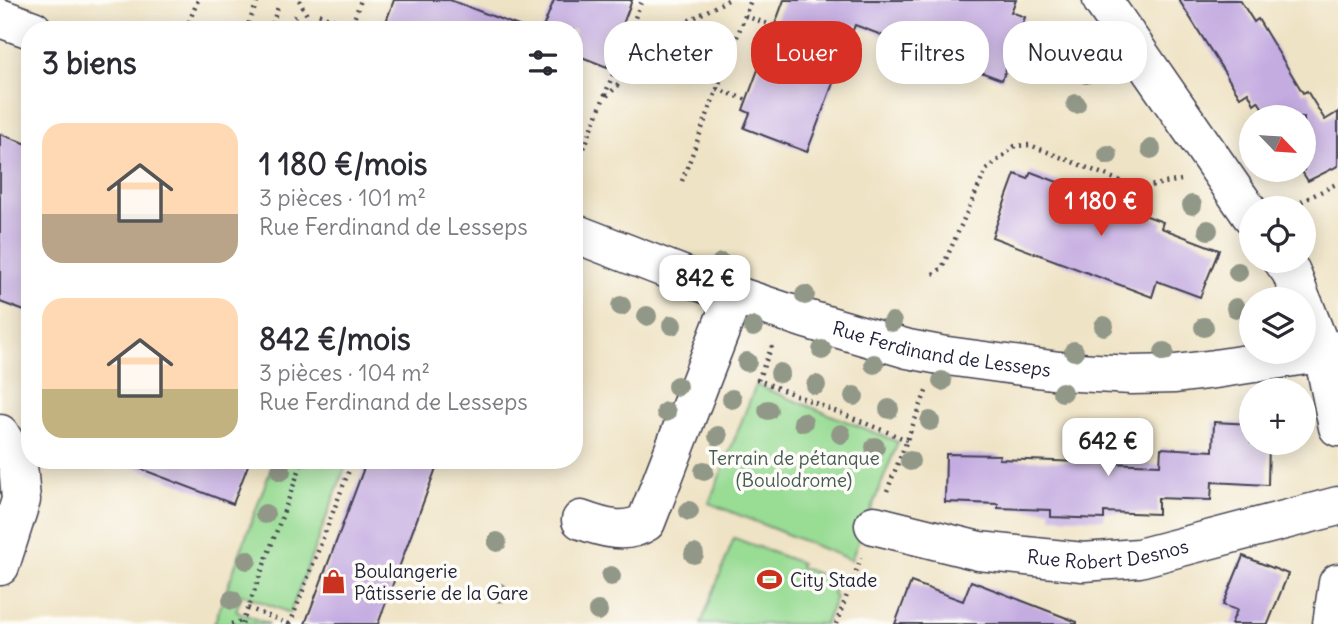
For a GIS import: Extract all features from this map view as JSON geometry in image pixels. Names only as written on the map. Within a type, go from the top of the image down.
[{"type":"street","points":[[1102,0],[1239,198]]},
{"type":"street","points":[[0,18],[21,26]]},
{"type":"street","name":"Rue Ferdinand de Lesseps","points":[[583,236],[734,295],[908,349],[988,362],[1059,371],[1175,374],[1331,352]]},
{"type":"street","points":[[581,520],[616,529],[635,529],[646,522],[734,295]]},
{"type":"street","points":[[1316,326],[1331,352],[1338,427]]},
{"type":"street","points":[[0,434],[18,464],[21,500],[0,566]]},
{"type":"street","name":"Rue Robert Desnos","points":[[874,525],[979,551],[1083,562],[1139,558],[1338,506]]},
{"type":"street","points":[[1332,624],[1338,583]]},
{"type":"path","points":[[189,21],[198,0]]},
{"type":"path","points":[[250,21],[258,0]]},
{"type":"path","points":[[299,0],[308,21]]},
{"type":"path","points":[[353,21],[361,0]]},
{"type":"path","points":[[583,152],[642,0]]},
{"type":"path","points":[[604,99],[627,76],[646,64],[666,39],[688,21],[728,0]]},
{"type":"path","points":[[682,181],[750,1]]},
{"type":"path","points":[[273,21],[278,7]]},
{"type":"path","points":[[293,21],[296,14]]},
{"type":"path","points":[[319,14],[334,20]]},
{"type":"path","points":[[745,16],[760,21]]},
{"type":"path","points":[[718,89],[747,100]]},
{"type":"path","points":[[933,274],[942,268],[986,170],[1015,146],[1030,145],[1138,188],[1189,179],[1219,169]]},
{"type":"path","points":[[1313,196],[1338,183]]},
{"type":"path","points":[[772,345],[758,380],[907,440]]},
{"type":"path","points":[[231,624],[242,622],[300,469]]},
{"type":"path","points":[[248,608],[290,624],[350,469]]},
{"type":"green space","name":"Terrain de pétanque (Boulodrome)","points":[[756,385],[898,442],[851,560],[709,503]]},
{"type":"green space","points":[[271,469],[345,469],[290,613],[242,594],[236,611],[269,624],[214,624]]},
{"type":"green space","points":[[734,538],[801,563],[800,567],[839,582],[825,624],[701,624]]},
{"type":"building","points":[[394,0],[450,0],[505,21],[386,21]]},
{"type":"building","points":[[554,0],[632,0],[624,21],[604,21],[604,66],[583,58],[583,21],[546,21]]},
{"type":"building","points":[[784,0],[1016,0],[1011,12],[1025,17],[1024,21],[1003,21],[1002,80],[989,75],[989,21],[876,21],[876,33],[862,28],[862,21],[776,21]]},
{"type":"building","points":[[1179,0],[1240,0],[1254,22],[1258,19],[1303,93],[1307,91],[1316,105],[1260,105],[1258,101],[1254,104],[1248,92],[1240,97]]},
{"type":"building","points":[[753,84],[833,84],[807,152],[744,128],[750,113],[743,110]]},
{"type":"building","points":[[1316,106],[1325,120],[1338,112],[1338,166],[1316,177]]},
{"type":"building","points":[[0,134],[21,142],[21,310],[0,302]]},
{"type":"building","points":[[1031,172],[1163,222],[1161,228],[1219,250],[1200,297],[1157,281],[1152,297],[992,237],[1015,174],[1028,179]]},
{"type":"building","points":[[1214,422],[1239,423],[1239,455],[1269,455],[1268,485],[1212,482],[1211,500],[1158,498],[1158,514],[1104,512],[1104,519],[1051,517],[1051,510],[998,508],[998,504],[945,502],[946,454],[1000,455],[999,459],[1160,465],[1161,448],[1213,451]]},
{"type":"building","points":[[141,469],[247,469],[233,504]]},
{"type":"building","points":[[364,469],[436,469],[378,624],[305,624]]},
{"type":"building","points":[[1243,556],[1288,574],[1268,624],[1231,624],[1237,610],[1223,605]]},
{"type":"building","points":[[971,581],[1077,624],[895,624],[911,582],[963,601]]},
{"type":"place","name":"City Stade","points":[[770,580]]},
{"type":"place","name":"Boulangerie Pâtisserie de la Gare","points":[[334,582]]}]
